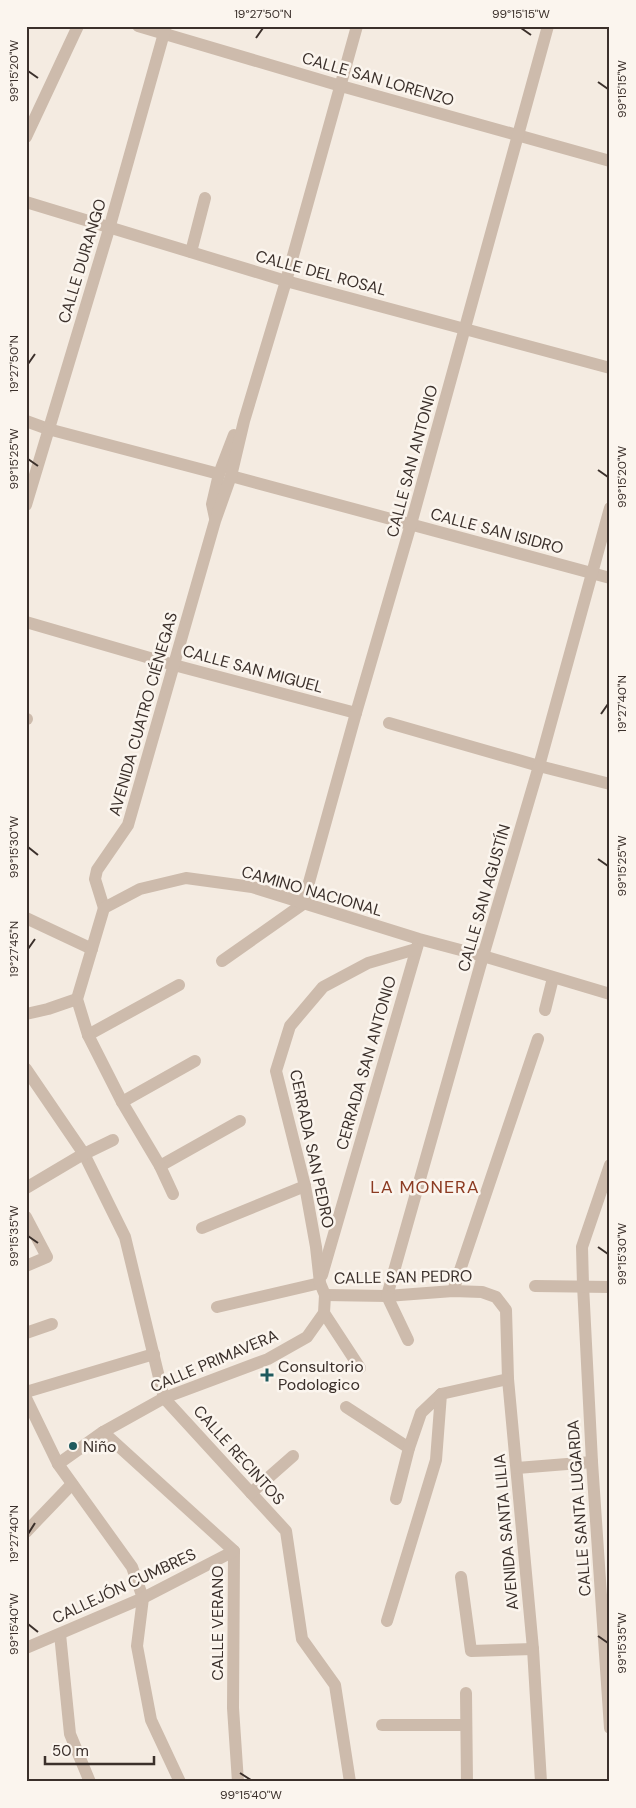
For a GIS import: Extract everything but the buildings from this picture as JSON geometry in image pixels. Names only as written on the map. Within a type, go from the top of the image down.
[{"type":"street","points":[[26,137],[78,26]]},
{"type":"street","name":"CALLE SAN LORENZO","points":[[138,26],[165,31],[341,86],[610,161]]},
{"type":"street","name":"AVENIDA CUATRO CIÉNEGAS","points":[[104,908],[95,879],[97,870],[128,825],[215,521],[225,475],[244,421],[286,281],[357,26]]},
{"type":"street","name":"CALLE SAN ANTONIO","points":[[303,904],[356,713],[412,524],[548,26]]},
{"type":"street","name":"CALLE DURANGO","points":[[26,505],[109,228],[165,31]]},
{"type":"street","points":[[191,252],[205,198]]},
{"type":"street","name":"CALLE DEL ROSAL","points":[[26,202],[286,281],[610,368]]},
{"type":"street","name":"CALLE SAN ISIDRO","points":[[26,421],[48,429],[610,578]]},
{"type":"street","name":"CALLE SAN AGUSTÍN","points":[[387,1296],[539,766],[610,508]]},
{"type":"street","name":"CALLE SAN MIGUEL","points":[[26,622],[174,665],[356,713]]},
{"type":"street","points":[[389,723],[539,766],[610,784]]},
{"type":"street","name":"CAMINO NACIONAL","points":[[104,908],[140,889],[186,878],[252,887],[418,944],[483,956],[610,994]]},
{"type":"street","points":[[222,960],[303,904]]},
{"type":"street","points":[[104,908],[77,999],[88,1035],[122,1102],[160,1166],[173,1194]]},
{"type":"street","points":[[26,918],[92,949]]},
{"type":"street","name":"CERRADA SAN PEDRO","points":[[320,1283],[316,1247],[305,1186],[276,1071],[290,1026],[323,987],[368,964],[418,944]]},
{"type":"street","name":"CERRADA SAN ANTONIO","points":[[320,1283],[418,944]]},
{"type":"street","points":[[545,1010],[553,978]]},
{"type":"street","points":[[88,1035],[179,984]]},
{"type":"street","points":[[26,1014],[48,1010],[77,999]]},
{"type":"street","points":[[453,1291],[538,1039]]},
{"type":"street","points":[[122,1102],[194,1061]]},
{"type":"street","name":"CALLE RECINTOS","points":[[26,1069],[84,1154],[125,1237],[164,1398],[286,1531],[302,1639],[335,1686],[350,1782]]},
{"type":"street","points":[[160,1166],[240,1121]]},
{"type":"street","points":[[26,1188],[84,1154],[113,1140]]},
{"type":"street","name":"CALLE SANTA LUGARDA","points":[[610,1165],[582,1246],[592,1462],[605,1578],[610,1728]]},
{"type":"street","points":[[202,1228],[305,1186]]},
{"type":"street","points":[[26,1217],[47,1256],[26,1266]]},
{"type":"street","points":[[217,1307],[320,1283],[325,1295],[324,1313],[360,1368]]},
{"type":"street","points":[[535,1286],[583,1285],[610,1287]]},
{"type":"street","name":"CALLE SAN PEDRO","points":[[325,1295],[387,1296],[453,1291],[482,1292]]},
{"type":"street","name":"AVENIDA SANTA LILIA","points":[[482,1292],[496,1297],[506,1310],[508,1379],[533,1649],[541,1782]]},
{"type":"street","points":[[387,1296],[408,1340]]},
{"type":"street","name":"CALLE PRIMAVERA","points":[[58,1464],[103,1432],[164,1398],[268,1360],[306,1337],[324,1313]]},
{"type":"street","points":[[26,1334],[52,1324]]},
{"type":"street","points":[[26,1392],[154,1354]]},
{"type":"street","points":[[396,1499],[409,1448],[421,1413],[441,1394],[508,1379]]},
{"type":"street","points":[[387,1621],[436,1460],[441,1394]]},
{"type":"street","points":[[26,1398],[58,1464],[132,1568],[143,1598],[137,1646],[151,1720],[180,1782]]},
{"type":"street","points":[[346,1407],[409,1448]]},
{"type":"street","name":"CALLE VERANO","points":[[103,1432],[234,1551],[233,1708],[238,1782]]},
{"type":"street","points":[[251,1493],[293,1456]]},
{"type":"street","points":[[517,1468],[592,1462]]},
{"type":"street","points":[[26,1532],[72,1484]]},
{"type":"street","name":"CALLEJÓN CUMBRES","points":[[26,1648],[143,1598],[234,1551]]},
{"type":"street","points":[[461,1577],[471,1651],[533,1649]]},
{"type":"street","points":[[60,1634],[70,1734],[90,1782]]},
{"type":"street","points":[[466,1693],[467,1782]]},
{"type":"street","points":[[382,1725],[466,1725]]},
{"type":"place","name":"Consultorio Podologico","points":[[267,1375]]},
{"type":"place","name":"Niño","points":[[73,1446]]},
{"type":"district","name":"LA MONERA","points":[[425,1187]]}]
